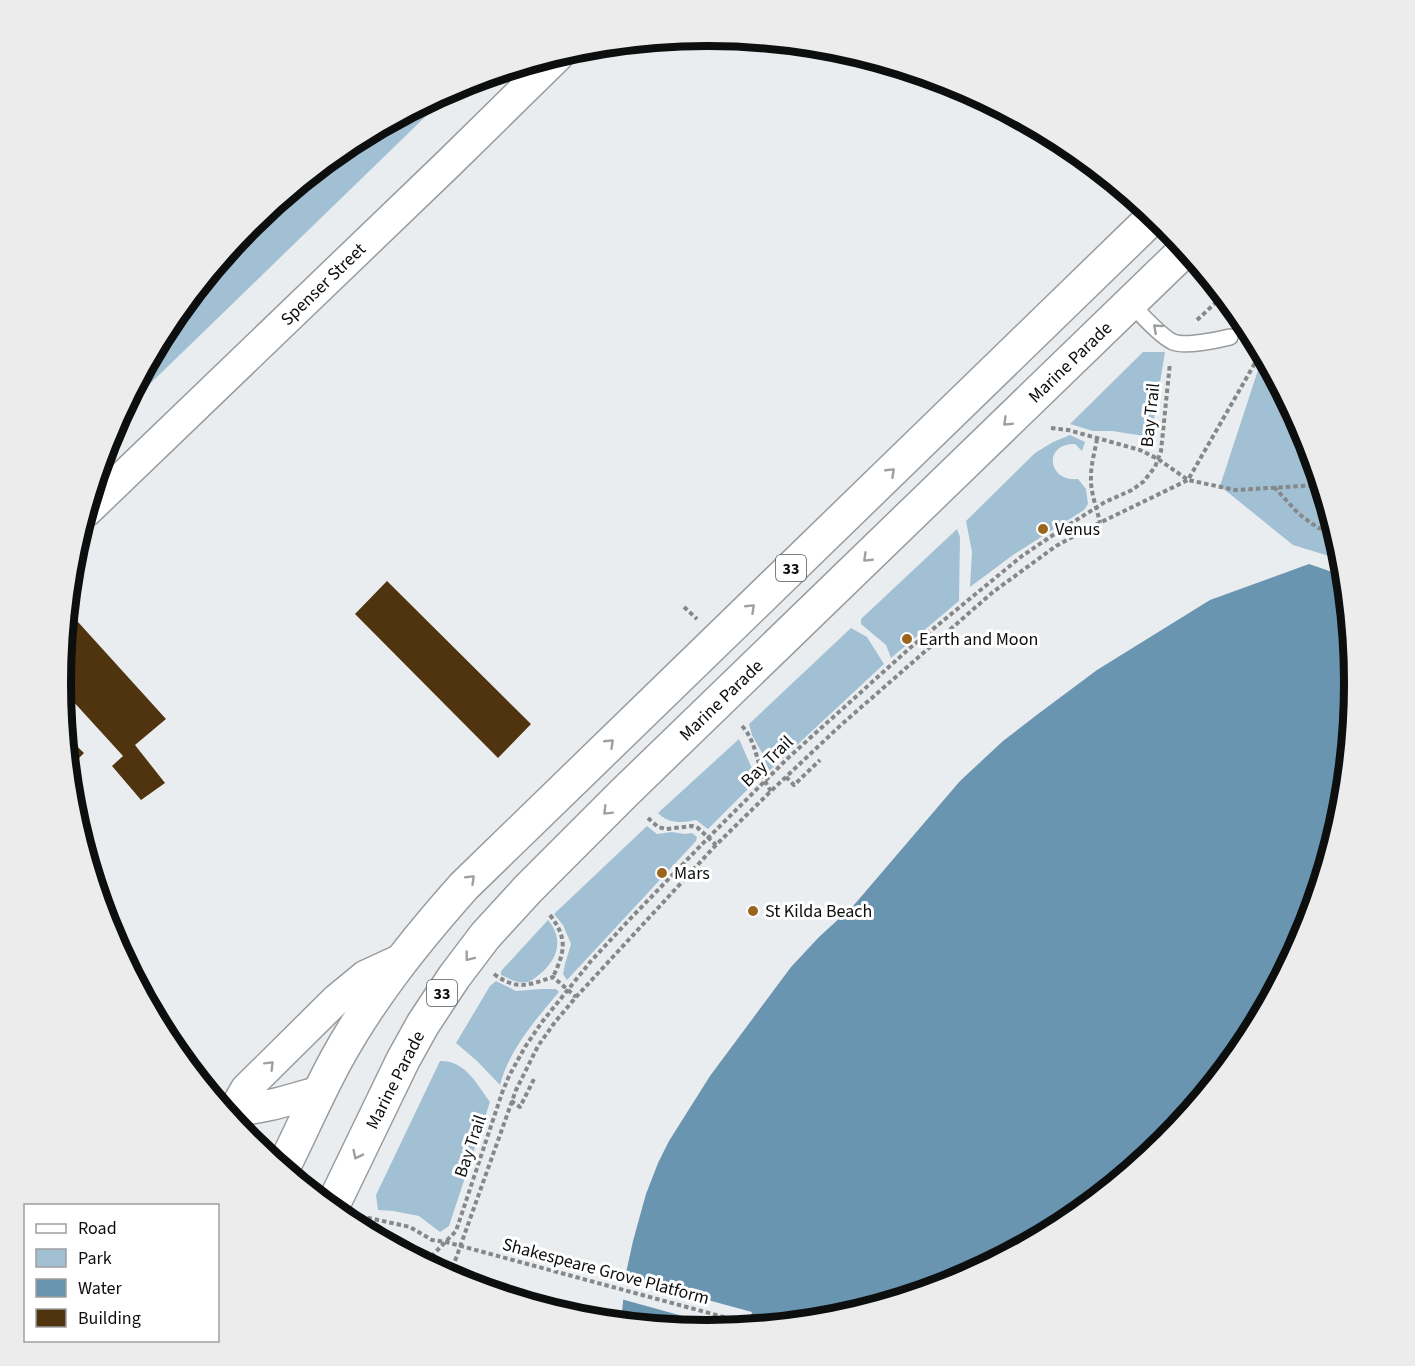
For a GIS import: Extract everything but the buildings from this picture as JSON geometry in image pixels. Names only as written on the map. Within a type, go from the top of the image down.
[{"type":"main road","name":"33","points":[[287,1161],[337,1059],[361,1019],[402,958],[464,886],[1147,223]]},
{"type":"main road","name":"Marine Parade","points":[[344,1205],[403,1060],[454,976],[485,936],[528,889],[625,792],[1179,256]]},
{"type":"street","name":"Spenser Street","points":[[98,500],[547,67]]},
{"type":"street","points":[[232,1107],[246,1089],[338,999],[365,976],[402,958]]},
{"type":"street","points":[[235,1109],[268,1106],[321,1091]]},
{"type":"lane","points":[[1130,303],[1175,343],[1208,342],[1230,337]]},
{"type":"path","name":"Bay Trail","points":[[432,1256],[456,1231],[498,1104],[509,1076],[525,1047],[568,990],[630,919],[789,757],[910,647],[1022,556],[1059,531],[1143,482],[1155,467],[1161,451],[1168,378],[1175,343]]},
{"type":"path","points":[[453,1266],[512,1101],[538,1046],[576,997],[716,845],[771,790],[842,724],[993,592],[1056,546],[1188,480],[1255,363]]},
{"type":"path","points":[[1051,428],[1068,430],[1140,450],[1158,459],[1188,480],[1235,490],[1312,485]]},
{"type":"path","points":[[1097,439],[1090,473],[1100,523]]},
{"type":"path","points":[[1274,487],[1299,514],[1318,528],[1325,529]]},
{"type":"path","points":[[742,726],[752,740],[765,782],[771,790]]},
{"type":"path","points":[[786,777],[794,785],[820,760]]},
{"type":"path","points":[[648,818],[666,829],[692,826],[698,828],[716,845]]},
{"type":"path","points":[[494,974],[518,986],[553,977],[564,944],[560,931],[550,915]]},
{"type":"path","points":[[553,977],[576,997]]},
{"type":"path","points":[[512,1101],[520,1107],[534,1079]]},
{"type":"path","name":"Shakespeare Grove Platform","points":[[359,1215],[410,1227],[432,1240],[460,1245],[731,1319]]},
{"type":"green space","points":[[434,108],[142,392],[178,329],[229,263],[257,233],[288,204],[354,154]]},
{"type":"green space","points":[[1143,352],[1165,352],[1151,437],[1112,431],[1093,431],[1070,424]]},
{"type":"green space","points":[[1259,367],[1296,439],[1310,478],[1331,557],[1293,545],[1220,486]]},
{"type":"green space","points":[[1070,435],[1085,442],[1082,451],[1075,444],[1065,445],[1058,449],[1053,462],[1060,475],[1078,479],[1086,489],[1088,504],[1084,510],[1013,555],[970,587],[972,552],[966,521],[1035,453]]},
{"type":"green space","points":[[957,529],[960,537],[959,601],[891,658],[886,645],[861,624],[861,619]]},
{"type":"green space","points":[[851,628],[867,637],[884,664],[768,772],[749,724]]},
{"type":"green space","points":[[739,739],[757,780],[708,829],[696,820],[676,822],[658,813]]},
{"type":"green space","points":[[647,826],[657,834],[692,833],[697,837],[696,841],[567,980],[563,974],[571,944],[563,925],[554,914]]},
{"type":"green space","points":[[548,920],[556,934],[557,948],[546,968],[528,982],[517,982],[501,975],[501,971]]},
{"type":"green space","points":[[496,981],[516,991],[556,989],[559,992],[517,1047],[500,1085],[456,1043],[490,986]]},
{"type":"green space","points":[[440,1061],[457,1064],[469,1074],[490,1102],[449,1226],[440,1232],[419,1216],[378,1210],[376,1195]]},
{"type":"water","points":[[1309,564],[1334,573],[1343,641],[1343,725],[1332,807],[1310,888],[1296,927],[1259,1001],[1237,1037],[1186,1103],[1127,1162],[1061,1212],[989,1254],[912,1286],[832,1307],[749,1318],[708,1320],[622,1314],[626,1273],[633,1241],[646,1194],[658,1163],[669,1141],[710,1076],[791,967],[854,905],[960,781],[1003,741],[1097,670],[1210,600]]},
{"type":"pier","points":[[623,1277],[752,1312],[750,1318],[695,1319],[621,1299]]},
{"type":"place","name":"Venus","points":[[1043,529]]},
{"type":"place","name":"Earth and Moon","points":[[907,639]]},
{"type":"place","name":"Mars","points":[[662,873]]},
{"type":"place","name":"St Kilda Beach","points":[[753,911]]}]
